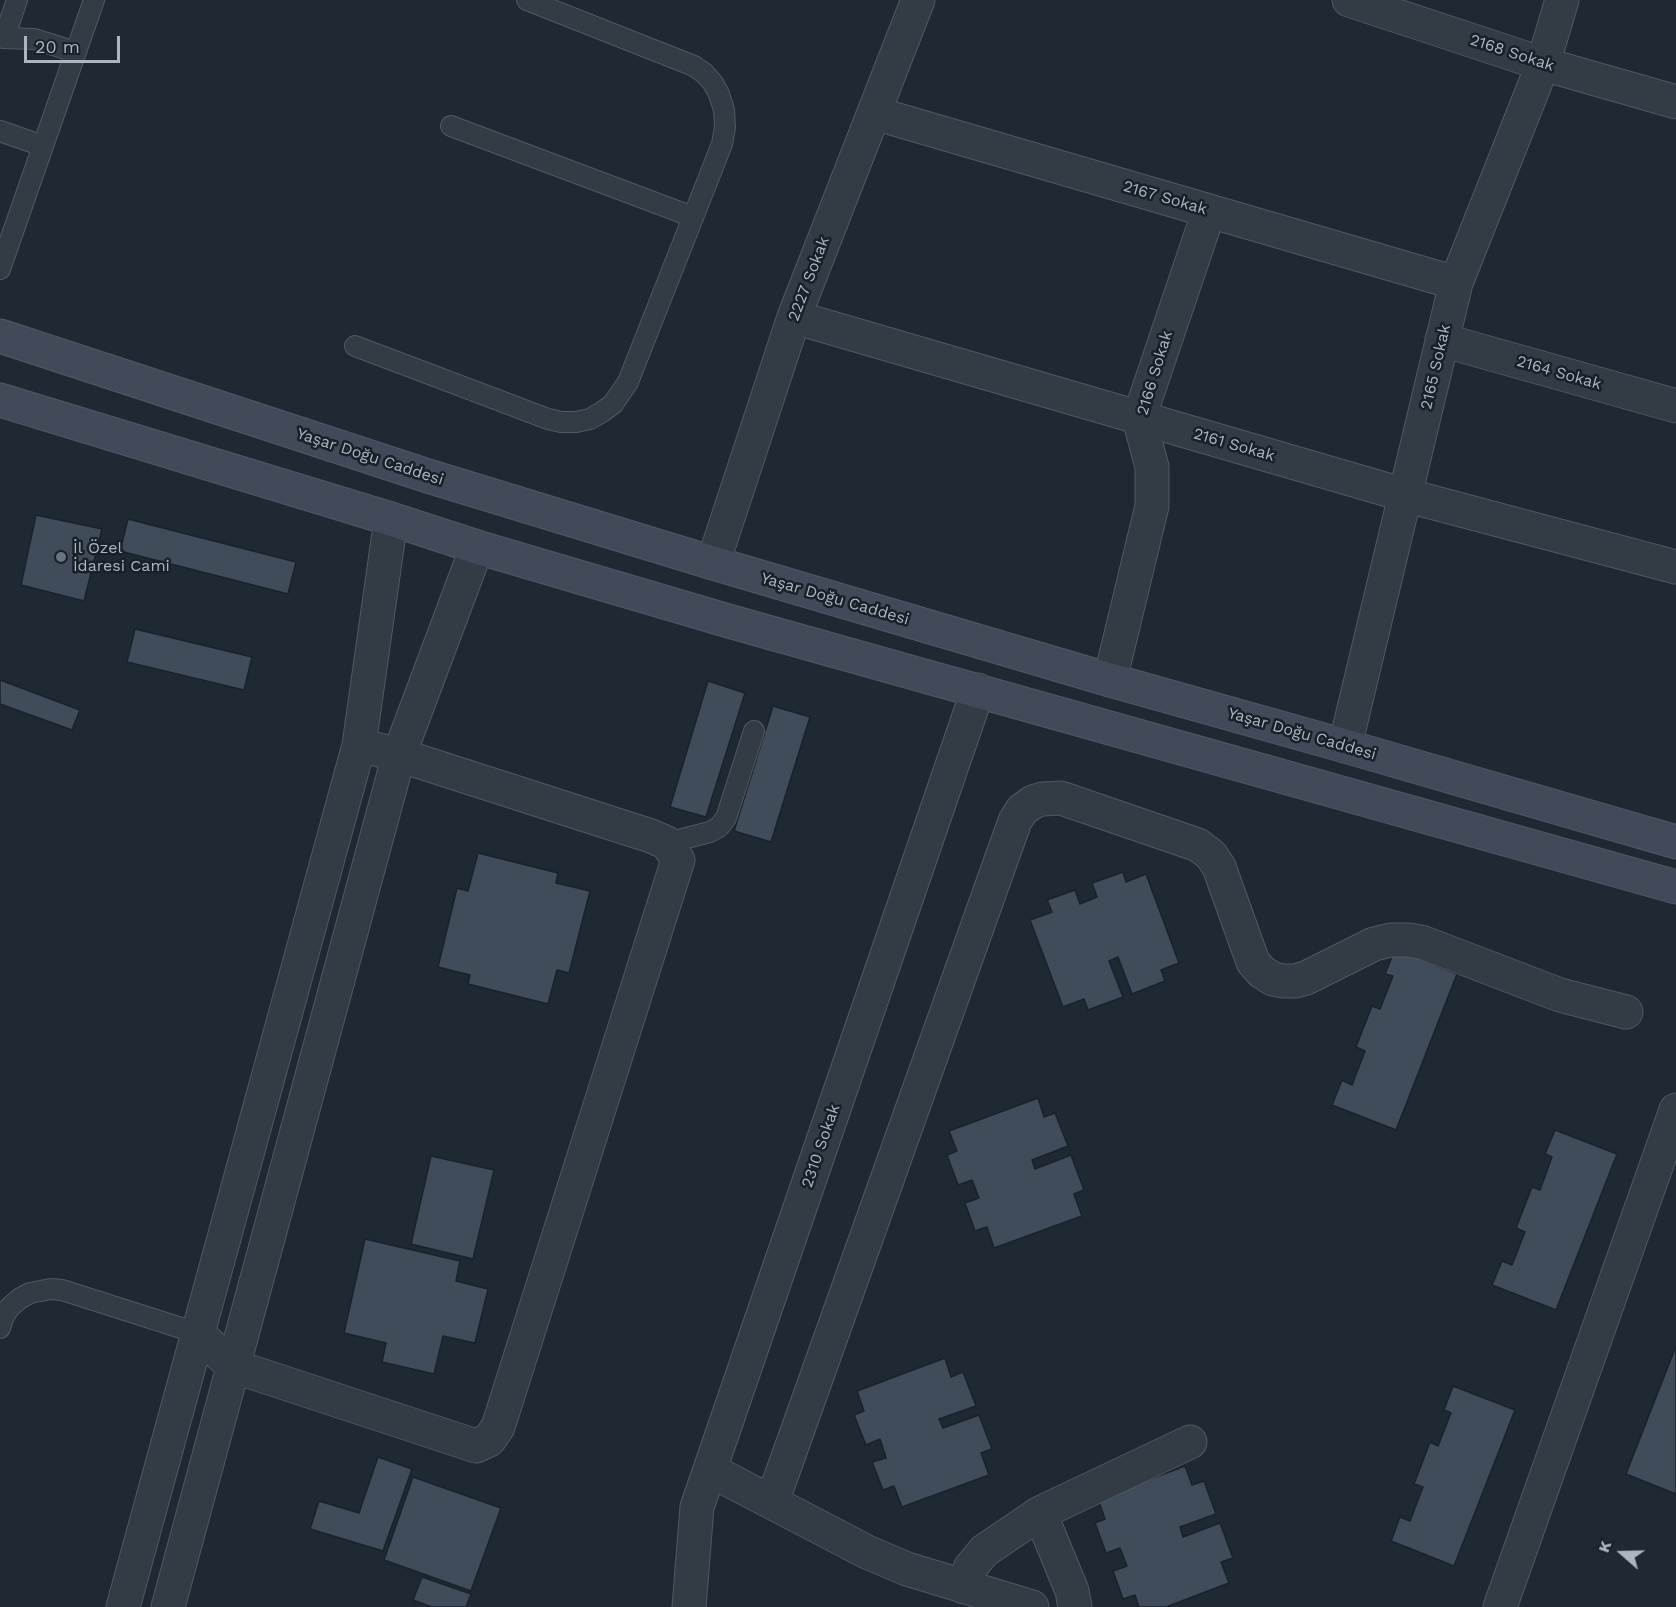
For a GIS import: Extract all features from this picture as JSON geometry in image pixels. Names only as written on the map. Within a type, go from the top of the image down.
[{"type":"main road","name":"Yaşar Doğu Caddesi","points":[[0,336],[428,476],[713,563],[1110,680],[1676,842]]},
{"type":"main road","points":[[0,400],[477,547],[732,622],[1676,887]]},
{"type":"street","name":"2227 Sokak","points":[[713,563],[794,317],[918,0]]},
{"type":"street","name":"2168 Sokak","points":[[1349,0],[1543,64],[1676,102]]},
{"type":"street","name":"2165 Sokak","points":[[1345,746],[1456,283],[1543,64],[1562,0]]},
{"type":"street","name":"2167 Sokak","points":[[874,113],[1456,283]]},
{"type":"street","name":"2166 Sokak","points":[[1110,680],[1152,506],[1152,467],[1139,418],[1209,211]]},
{"type":"street","name":"2161 Sokak","points":[[794,317],[1405,495],[1676,567]]},
{"type":"street","name":"2164 Sokak","points":[[1443,340],[1676,406]]},
{"type":"street","points":[[123,1607],[359,745],[391,519]]},
{"type":"street","points":[[168,1607],[399,755],[477,547]]},
{"type":"street","name":"2310 Sokak","points":[[689,1607],[697,1507],[978,690]]},
{"type":"street","points":[[197,1333],[233,1366],[476,1446],[489,1440],[498,1428],[678,860],[667,843],[651,836],[399,755],[359,745]]},
{"type":"street","points":[[772,1502],[1014,821],[1022,810],[1033,802],[1061,798],[1198,845],[1211,855],[1219,867],[1253,962],[1273,979],[1295,981],[1306,978],[1374,944],[1391,940],[1408,940],[1424,943],[1560,995],[1626,1011]]},
{"type":"street","points":[[1500,1607],[1676,1110]]},
{"type":"street","points":[[964,1587],[970,1568],[984,1551],[1040,1514],[1190,1442]]},
{"type":"street","points":[[710,1470],[867,1552],[907,1569],[1032,1607]]},
{"type":"street","points":[[1040,1514],[1072,1591],[1075,1607]]},
{"type":"lane","points":[[17,0],[2,38],[34,39],[76,52]]},
{"type":"lane","points":[[0,269],[94,0]]},
{"type":"lane","points":[[356,346],[548,418],[568,422],[590,419],[613,404],[628,382],[722,144],[725,127],[724,110],[719,94],[712,83],[694,66],[527,0]]},
{"type":"lane","points":[[451,126],[693,217]]},
{"type":"lane","points":[[0,131],[43,146]]},
{"type":"lane","points":[[667,843],[710,832],[719,827],[726,818],[754,731]]},
{"type":"lane","points":[[0,1328],[6,1313],[19,1299],[30,1293],[51,1288],[197,1333]]},
{"type":"building","name":"İl Özel İdaresi Cami","points":[[36,515],[102,529],[84,601],[21,585]]},
{"type":"building","points":[[128,519],[296,562],[288,594],[120,551]]},
{"type":"building","points":[[135,629],[252,657],[244,690],[127,662]]},
{"type":"building","points":[[0,680],[80,710],[72,730],[0,704]]},
{"type":"building","points":[[708,681],[745,693],[706,817],[670,807]]},
{"type":"building","points":[[773,706],[810,717],[771,842],[734,831]]},
{"type":"building","points":[[478,853],[558,873],[556,883],[590,891],[569,973],[557,970],[548,1004],[468,984],[470,975],[438,967],[457,888],[468,891]]},
{"type":"building","points":[[1123,872],[1126,882],[1146,874],[1179,963],[1161,970],[1165,981],[1132,994],[1118,957],[1109,961],[1123,997],[1088,1010],[1084,999],[1063,1007],[1030,920],[1052,912],[1047,900],[1075,890],[1080,904],[1097,897],[1092,883]]},
{"type":"building","points":[[1395,949],[1457,974],[1396,1130],[1332,1105],[1342,1080],[1352,1085],[1365,1051],[1356,1047],[1372,1006],[1380,1009],[1393,976],[1385,974]]},
{"type":"building","points":[[1038,1098],[1044,1117],[1055,1113],[1068,1146],[1032,1160],[1035,1169],[1071,1155],[1084,1190],[1074,1194],[1082,1216],[994,1248],[987,1227],[975,1231],[965,1203],[979,1198],[972,1180],[958,1185],[947,1155],[957,1151],[949,1131]]},
{"type":"building","points":[[1555,1130],[1617,1154],[1556,1310],[1492,1285],[1502,1261],[1512,1265],[1525,1232],[1516,1228],[1532,1187],[1540,1190],[1552,1157],[1545,1154]]},
{"type":"building","points":[[431,1156],[494,1170],[473,1259],[411,1244]]},
{"type":"building","points":[[365,1239],[460,1261],[456,1281],[488,1289],[475,1343],[443,1336],[434,1374],[382,1362],[386,1343],[344,1333]]},
{"type":"building","points":[[1676,1346],[1676,1494],[1626,1474]]},
{"type":"building","points":[[945,1358],[951,1377],[963,1372],[976,1406],[939,1419],[943,1428],[979,1415],[992,1449],[981,1453],[989,1475],[902,1507],[894,1486],[883,1490],[872,1462],[886,1458],[880,1439],[866,1445],[854,1415],[864,1411],[857,1391]]},
{"type":"building","points":[[1453,1386],[1515,1410],[1454,1566],[1391,1541],[1400,1517],[1410,1521],[1423,1487],[1414,1484],[1430,1442],[1438,1446],[1451,1413],[1444,1410]]},
{"type":"building","points":[[378,1457],[412,1469],[383,1551],[310,1529],[319,1501],[359,1513]]},
{"type":"building","points":[[1185,1466],[1192,1485],[1204,1481],[1216,1514],[1180,1527],[1183,1537],[1220,1523],[1233,1558],[1221,1562],[1229,1583],[1166,1607],[1139,1607],[1135,1595],[1123,1599],[1113,1571],[1127,1566],[1120,1548],[1106,1553],[1095,1523],[1105,1519],[1098,1499]]},
{"type":"building","points":[[413,1477],[501,1508],[471,1591],[384,1560]]},
{"type":"building","points":[[422,1577],[471,1594],[466,1607],[432,1607],[413,1600]]},
{"type":"place","name":"İl Özel İdaresi Cami","points":[[61,557]]}]
